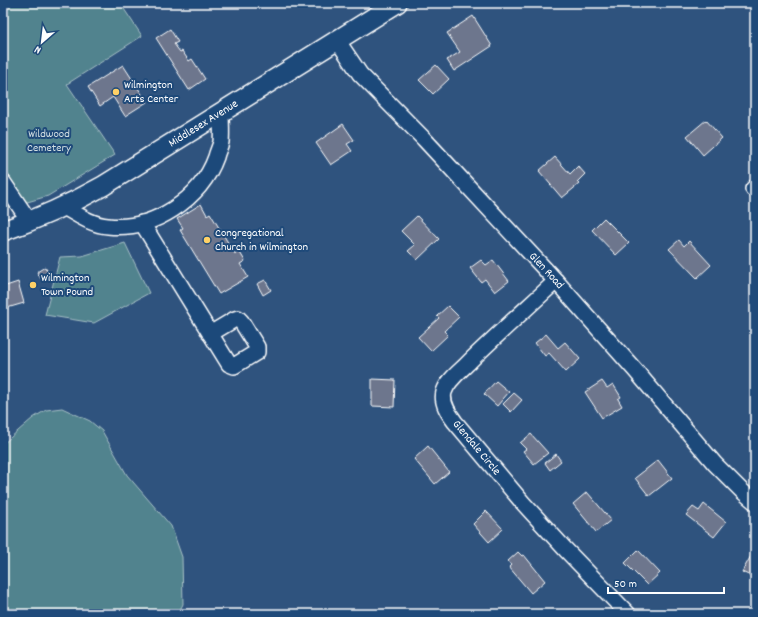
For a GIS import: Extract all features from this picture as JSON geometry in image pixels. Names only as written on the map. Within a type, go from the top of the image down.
[{"type":"main road","name":"Middlesex Avenue","points":[[3,231],[30,222],[64,207],[103,186],[397,3]]},
{"type":"street","name":"Glen Road","points":[[337,40],[360,74],[424,139],[556,281],[635,370],[715,464],[755,502]]},
{"type":"street","points":[[64,207],[85,219],[108,226],[125,226],[142,223],[158,217],[179,205],[192,194],[207,176],[215,160],[220,143],[221,112]]},
{"type":"street","points":[[3,182],[30,222]]},
{"type":"street","points":[[142,223],[210,334]]},
{"type":"street","name":"Glendale Circle","points":[[556,281],[488,343],[453,378],[445,389],[444,402],[447,410],[455,422],[503,479],[566,550],[628,614]]},
{"type":"green space","name":"Wildwood Cemetery","points":[[3,3],[120,3],[142,36],[67,84],[115,155],[48,196],[3,209]]},
{"type":"green space","points":[[125,243],[149,293],[94,323],[45,315],[60,257],[82,256]]},
{"type":"green space","points":[[62,408],[90,421],[102,431],[127,475],[171,526],[182,557],[183,604],[178,614],[3,614],[3,444],[33,418],[46,410]]},
{"type":"building","points":[[473,16],[492,46],[454,71],[447,60],[460,52],[447,33]]},
{"type":"building","points":[[170,29],[178,42],[174,44],[180,52],[182,51],[189,61],[192,59],[205,79],[189,90],[156,38]]},
{"type":"building","name":"Wilmington Arts Center","points":[[123,65],[147,102],[125,116],[113,97],[100,106],[88,87]]},
{"type":"building","points":[[436,65],[449,79],[433,94],[419,80]]},
{"type":"building","points":[[706,120],[722,138],[703,155],[687,136]]},
{"type":"building","points":[[343,124],[354,140],[347,144],[352,151],[331,165],[316,143]]},
{"type":"building","points":[[555,157],[570,174],[578,166],[585,174],[577,182],[579,184],[562,198],[539,171]]},
{"type":"building","name":"Congregational Church in Wilmington","points":[[201,204],[207,215],[210,213],[235,254],[239,251],[245,261],[240,264],[248,277],[219,294],[180,230],[183,228],[177,219]]},
{"type":"building","points":[[417,216],[439,239],[417,260],[408,251],[415,245],[401,231]]},
{"type":"building","points":[[604,218],[629,243],[616,255],[592,230]]},
{"type":"building","points":[[679,240],[684,246],[689,241],[711,265],[697,278],[669,249]]},
{"type":"building","points":[[481,260],[486,265],[493,260],[509,281],[495,292],[485,279],[481,282],[470,268]]},
{"type":"building","points":[[45,267],[49,274],[41,279],[37,272]]},
{"type":"building","points":[[265,280],[271,290],[263,295],[257,284]]},
{"type":"building","points":[[18,282],[24,303],[7,308],[3,295],[3,287]]},
{"type":"building","points":[[448,306],[459,317],[444,331],[448,335],[431,351],[418,337],[439,318],[437,316]]},
{"type":"building","points":[[546,334],[558,348],[565,342],[580,359],[566,372],[549,353],[545,356],[535,343]]},
{"type":"building","points":[[372,379],[395,380],[394,407],[372,406]]},
{"type":"building","points":[[496,381],[509,392],[497,406],[484,394]]},
{"type":"building","points":[[602,381],[607,388],[613,384],[621,397],[618,399],[622,406],[602,418],[585,392]]},
{"type":"building","points":[[514,393],[522,400],[511,412],[503,404]]},
{"type":"building","points":[[531,434],[548,453],[534,464],[523,451],[526,449],[520,443]]},
{"type":"building","points":[[428,446],[449,472],[435,484],[414,459]]},
{"type":"building","points":[[556,454],[561,461],[550,470],[545,463]]},
{"type":"building","points":[[658,460],[672,478],[649,496],[635,478]]},
{"type":"building","points":[[587,492],[611,520],[596,532],[573,504]]},
{"type":"building","points":[[704,504],[726,522],[714,537],[686,515],[693,507],[699,511]]},
{"type":"building","points":[[486,511],[503,529],[489,542],[473,524]]},
{"type":"building","points":[[638,550],[660,573],[647,585],[625,563]]},
{"type":"building","points":[[518,552],[522,556],[524,555],[545,581],[531,593],[509,567],[511,565],[508,561]]},
{"type":"building","points":[[752,554],[755,555],[755,578],[742,572]]},
{"type":"place","name":"Wilmington Arts Center","points":[[116,92]]},
{"type":"place","name":"Congregational Church in Wilmington","points":[[207,240]]},
{"type":"place","name":"Wilmington Town Pound","points":[[33,285]]}]
